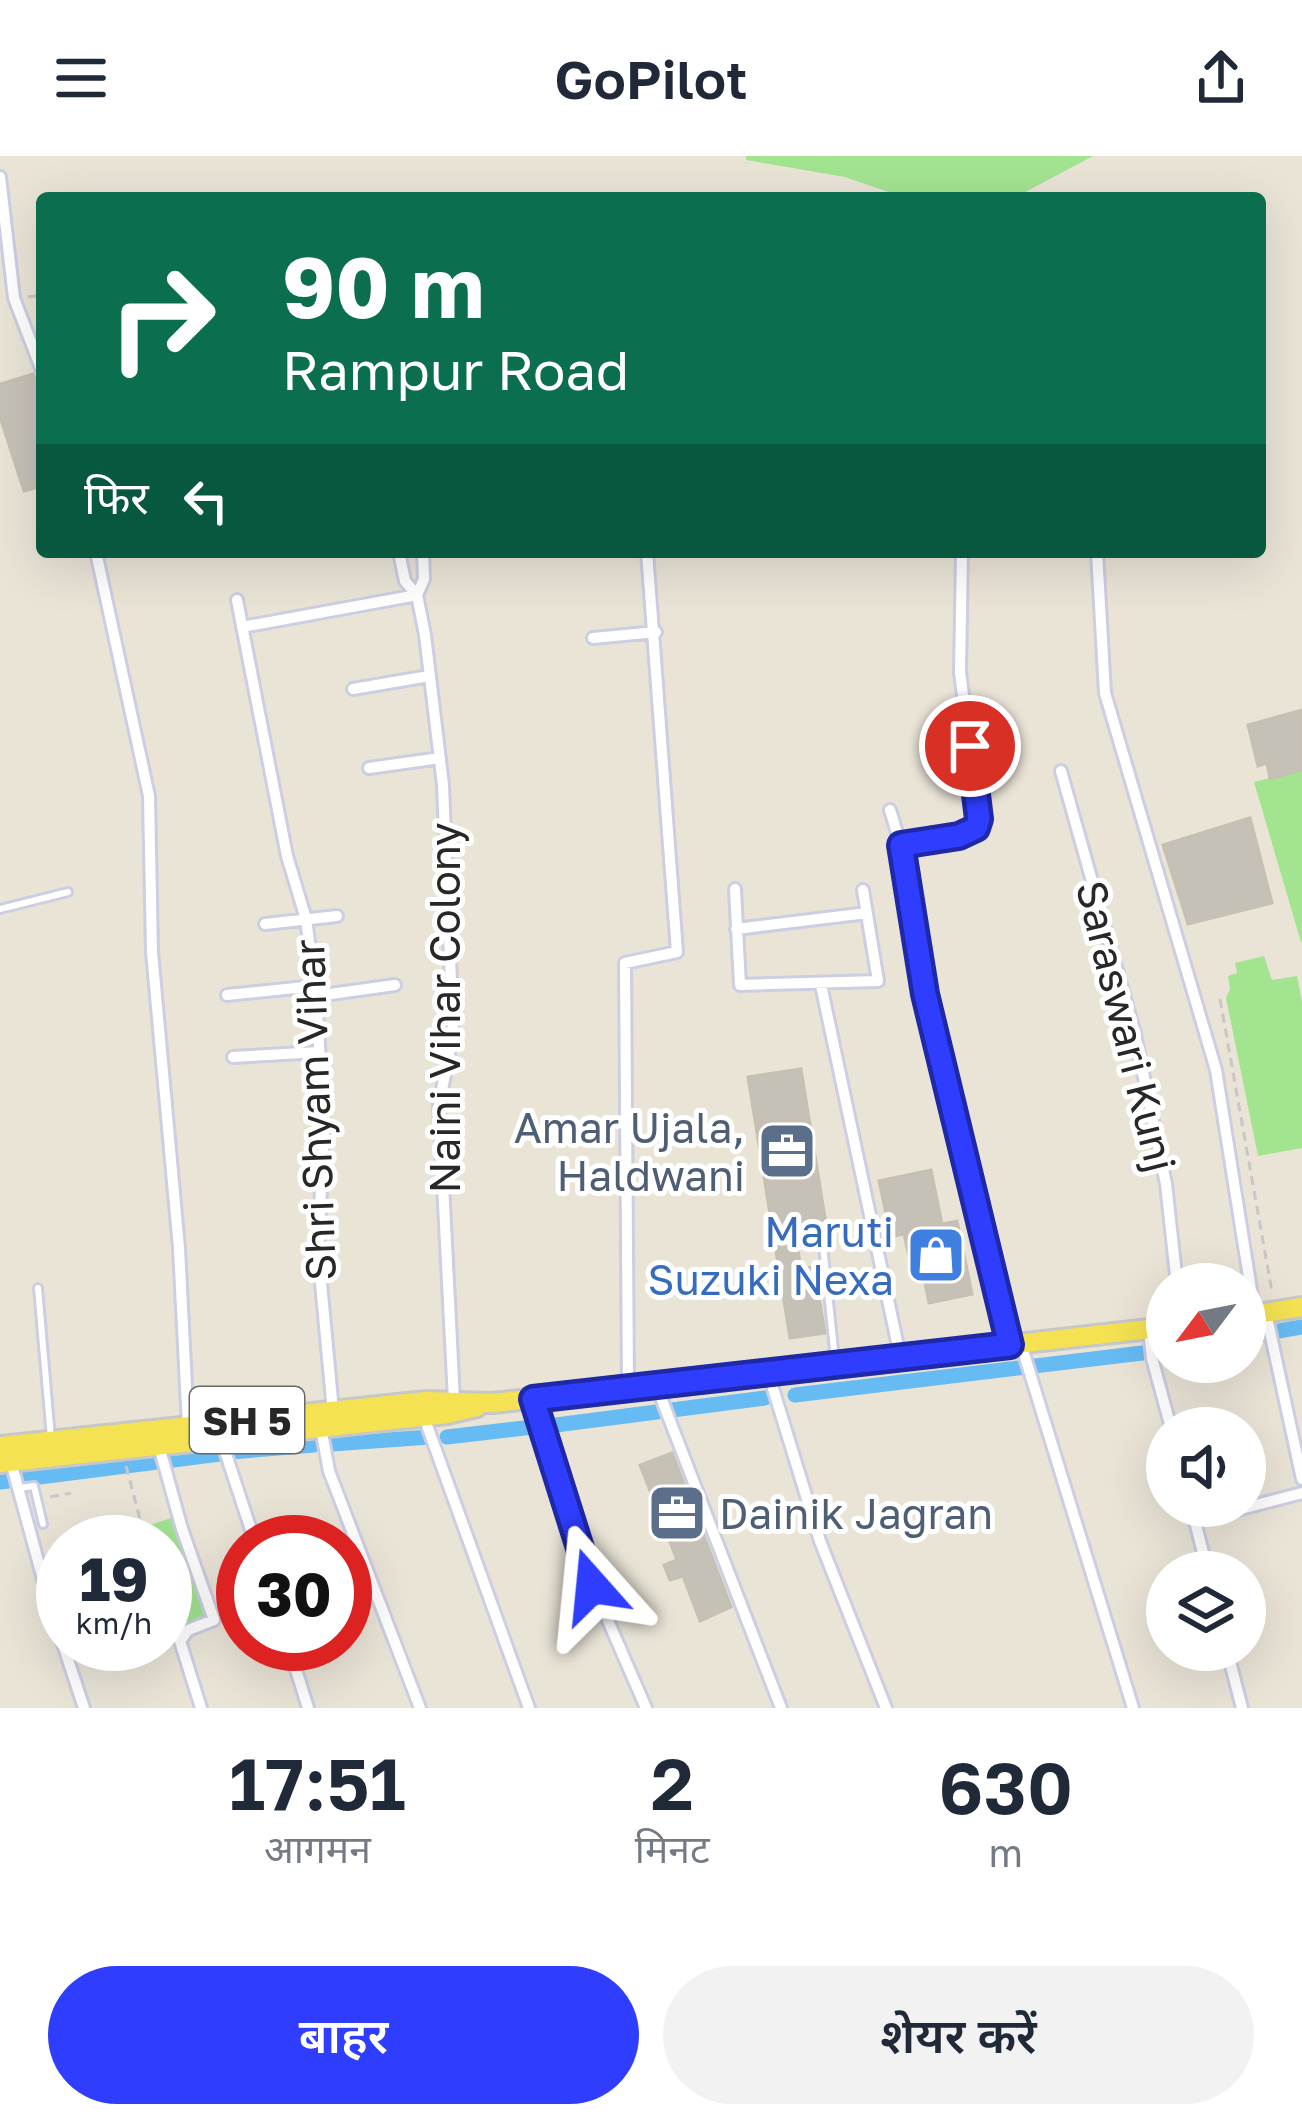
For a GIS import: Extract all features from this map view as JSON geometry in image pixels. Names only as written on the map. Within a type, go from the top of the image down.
[{"type":"main road","points":[[1266,1315],[1302,1307]]},
{"type":"main road","name":"SH 5","points":[[6,1461],[52,1442],[188,1426],[454,1400],[493,1403],[900,1356],[1146,1341]]},
{"type":"main road","points":[[6,1461],[161,1455],[221,1439],[424,1417],[493,1403]]},
{"type":"street","points":[[0,177],[14,298],[36,355]]},
{"type":"street","points":[[0,305],[14,298]]},
{"type":"street","points":[[97,558],[148,796],[152,952],[179,1248],[188,1426]]},
{"type":"street","name":"Naini Vihar Colony","points":[[400,558],[405,581],[417,595],[440,758],[453,1032],[439,1106],[454,1400]]},
{"type":"street","points":[[242,627],[417,595],[424,579],[423,558]]},
{"type":"street","points":[[628,1386],[625,963],[676,952],[648,558]]},
{"type":"street","points":[[901,845],[959,836],[976,828],[979,819],[960,672],[962,558]]},
{"type":"street","points":[[1097,558],[1105,692],[1216,1070],[1252,1263]]},
{"type":"street","name":"Shri Shyam Vihar","points":[[237,600],[287,856],[307,919],[324,1127],[318,1251],[333,1411]]},
{"type":"street","points":[[592,638],[656,632]]},
{"type":"street","points":[[353,688],[429,676]]},
{"type":"street","points":[[369,768],[440,758]]},
{"type":"street","name":"Saraswari Kunj","points":[[1061,771],[1136,1034],[1166,1184],[1175,1263]]},
{"type":"street","points":[[890,810],[901,845],[925,994],[1018,1349],[1133,1708]]},
{"type":"street","points":[[735,890],[740,985],[878,981],[863,890]]},
{"type":"street","points":[[736,929],[867,913]]},
{"type":"street","points":[[266,923],[338,916]]},
{"type":"street","points":[[821,985],[900,1356]]},
{"type":"street","points":[[227,994],[395,986]]},
{"type":"street","points":[[233,1057],[319,1052]]},
{"type":"street","points":[[1266,1328],[1302,1479]]},
{"type":"street","points":[[768,1371],[820,1540],[886,1708]]},
{"type":"street","points":[[655,1382],[781,1708]]},
{"type":"street","points":[[533,1399],[592,1586],[646,1708]]},
{"type":"street","points":[[424,1417],[529,1708]]},
{"type":"street","points":[[321,1428],[329,1471],[420,1708]]},
{"type":"street","points":[[221,1439],[246,1515]]},
{"type":"street","points":[[161,1455],[180,1515]]},
{"type":"street","points":[[6,1461],[84,1708]]},
{"type":"street","points":[[1266,1502],[1302,1492]]},
{"type":"street","points":[[192,1552],[214,1620],[192,1628]]},
{"type":"street","points":[[189,1671],[201,1708]]},
{"type":"street","points":[[296,1671],[308,1708]]},
{"type":"street","points":[[1232,1671],[1242,1708]]},
{"type":"lane","points":[[0,909],[68,892]]},
{"type":"lane","points":[[822,1237],[836,1363]]},
{"type":"lane","points":[[38,1288],[52,1442]]},
{"type":"lane","points":[[15,1488],[34,1486],[41,1515]]},
{"type":"path","points":[[1220,999],[1255,1263]]},
{"type":"path","points":[[127,1469],[140,1515]]},
{"type":"path","points":[[37,1500],[71,1493]]},
{"type":"green space","points":[[746,156],[1093,156],[1025,192],[889,192],[845,177],[746,160]]},
{"type":"green space","points":[[1302,770],[1302,942],[1301,942],[1254,782]]},
{"type":"green space","points":[[1264,956],[1272,980],[1297,976],[1302,1002],[1302,1148],[1258,1156],[1226,998],[1228,976],[1237,973],[1235,963]]},
{"type":"green space","points":[[192,1569],[208,1615],[192,1620]]},
{"type":"building","points":[[33,374],[36,381],[36,488],[24,491],[0,417],[0,384]]},
{"type":"building","points":[[1302,710],[1302,770],[1270,779],[1267,763],[1258,766],[1248,725]]},
{"type":"building","points":[[1250,818],[1272,903],[1188,924],[1163,845]]},
{"type":"building","name":"Amar Ujala, Haldwani","points":[[801,1069],[826,1224],[795,1229],[801,1269],[814,1267],[825,1333],[790,1338],[748,1077]]},
{"type":"building","name":"Maruti Suzuki Nexa","points":[[931,1170],[942,1224],[957,1221],[972,1294],[929,1303],[923,1273],[913,1275],[904,1234],[891,1237],[879,1181]]},
{"type":"building","name":"Dainik Jagran","points":[[672,1453],[731,1607],[700,1621],[683,1576],[670,1580],[664,1565],[677,1560],[640,1465]]},
{"type":"waterway","points":[[1266,1333],[1302,1327]]},
{"type":"waterway","points":[[795,1395],[1146,1353]]},
{"type":"waterway","points":[[548,1426],[765,1398]]},
{"type":"waterway","points":[[447,1437],[533,1427]]},
{"type":"waterway","points":[[332,1444],[429,1437]]},
{"type":"waterway","points":[[231,1452],[314,1445]]},
{"type":"waterway","points":[[0,1482],[220,1454]]},
{"type":"place","name":"Amar Ujala, Haldwani","points":[[787,1151]]},
{"type":"place","name":"Maruti Suzuki Nexa","points":[[936,1255]]},
{"type":"place","name":"Dainik Jagran","points":[[677,1513]]},
{"type":"route","points":[[592,1586],[533,1399],[1010,1345],[925,994],[901,845],[959,836],[976,828],[979,819],[970,746]]}]
